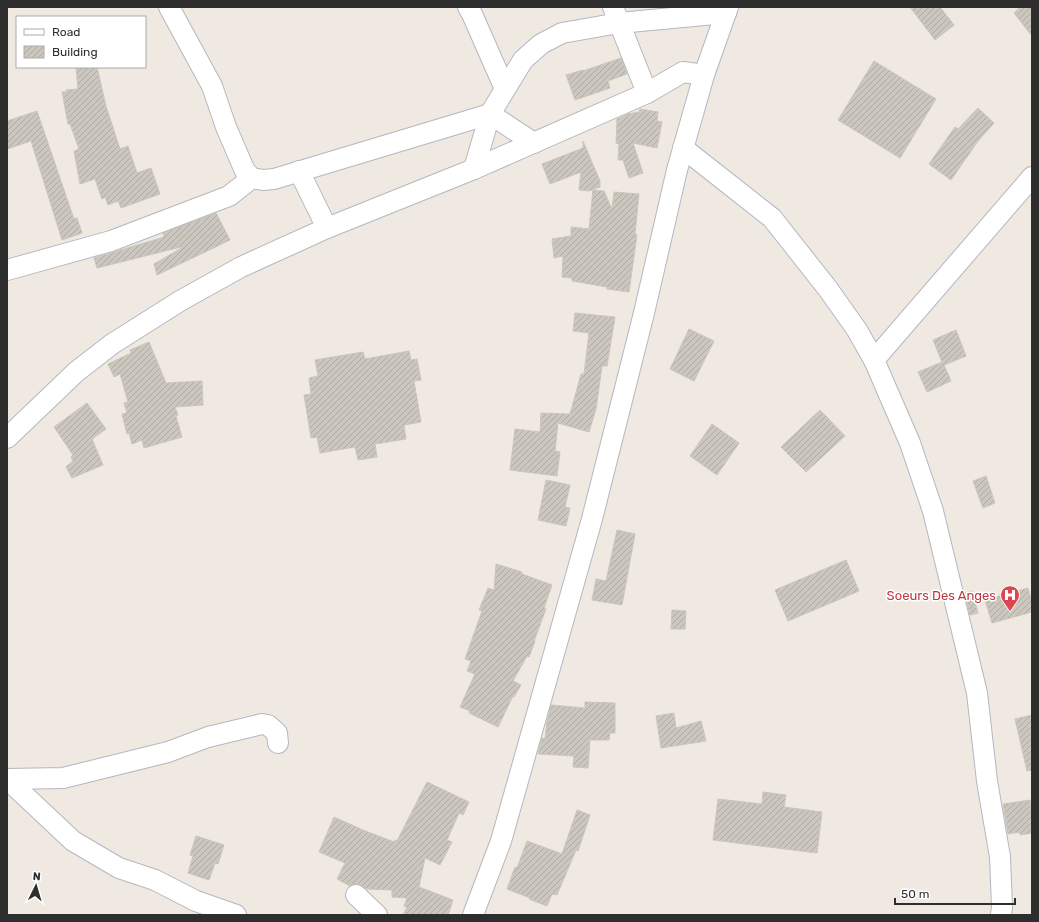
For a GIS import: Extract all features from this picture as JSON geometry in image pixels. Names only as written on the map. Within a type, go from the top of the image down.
[{"type":"street","points":[[169,7],[212,86],[226,127],[245,171],[252,178],[263,180],[274,179],[490,114]]},
{"type":"street","points":[[468,7],[505,89]]},
{"type":"street","points":[[473,915],[501,841],[592,519],[683,148],[704,75],[727,10],[616,15],[562,33],[541,44],[523,60],[490,114],[474,169]]},
{"type":"street","points":[[616,15],[647,93]]},
{"type":"street","points":[[7,438],[76,372],[112,344],[180,301],[241,267],[327,228],[474,169],[534,143],[647,93],[683,72],[704,75]]},
{"type":"street","points":[[490,114],[534,143]]},
{"type":"street","points":[[683,148],[772,218],[828,289],[857,330],[874,360],[910,444],[933,511],[977,693],[987,781],[1000,857],[1001,915]]},
{"type":"street","points":[[299,171],[327,228]]},
{"type":"street","points":[[874,360],[1032,177]]},
{"type":"street","points":[[7,270],[111,241],[229,196],[252,178]]},
{"type":"street","points":[[7,779],[63,778],[168,752],[208,737],[262,724],[268,725],[277,733],[278,743]]},
{"type":"street","points":[[7,779],[73,841],[119,868],[155,880],[196,901],[236,915]]},
{"type":"street","points":[[356,895],[377,915]]},
{"type":"building","points":[[910,7],[940,7],[954,25],[935,40]]},
{"type":"building","points":[[1020,7],[1032,7],[1032,36],[1014,13]]},
{"type":"building","points":[[621,58],[627,74],[608,81],[610,88],[575,100],[566,75]]},
{"type":"building","points":[[874,61],[936,99],[900,158],[838,120]]},
{"type":"building","points":[[76,68],[97,68],[106,106],[120,149],[128,146],[137,173],[151,168],[160,194],[121,208],[118,201],[108,205],[105,197],[102,199],[95,179],[80,184],[74,151],[79,149],[70,124],[68,124],[62,92],[66,92],[66,90],[78,89]]},
{"type":"building","points":[[978,108],[994,123],[978,141],[951,180],[929,164],[955,127],[958,129]]},
{"type":"building","points":[[640,109],[658,112],[657,121],[662,122],[657,148],[633,143],[643,173],[629,178],[623,160],[618,160],[619,144],[616,143],[617,119],[628,114],[639,112]]},
{"type":"building","points":[[37,111],[74,219],[77,218],[82,233],[62,240],[31,141],[7,149],[7,121]]},
{"type":"building","points":[[583,141],[600,181],[600,187],[589,191],[579,190],[581,172],[550,184],[542,164],[583,148]]},
{"type":"building","points":[[593,190],[604,191],[612,209],[614,192],[639,194],[635,234],[637,235],[629,292],[607,289],[607,287],[572,281],[572,278],[562,277],[563,256],[554,258],[552,239],[571,236],[571,227],[589,229]]},
{"type":"building","points":[[216,213],[230,240],[157,275],[154,264],[185,246],[97,268],[94,258],[164,237],[163,233]]},
{"type":"building","points":[[575,313],[615,317],[607,366],[602,366],[596,409],[589,432],[558,423],[555,451],[560,452],[557,476],[510,470],[515,429],[540,432],[541,413],[570,414],[581,374],[584,374],[589,333],[573,331]]},
{"type":"building","points":[[689,329],[714,341],[694,381],[670,369]]},
{"type":"building","points":[[956,330],[966,356],[944,365],[951,381],[927,392],[918,372],[942,362],[933,340]]},
{"type":"building","points":[[149,342],[166,383],[202,381],[203,405],[175,407],[182,437],[144,448],[142,440],[132,444],[129,433],[127,434],[122,414],[127,413],[124,403],[128,402],[120,374],[114,377],[108,364],[131,353],[130,350]]},
{"type":"building","points":[[409,351],[411,360],[417,359],[421,380],[414,381],[421,422],[404,425],[406,439],[375,444],[377,457],[358,460],[355,447],[320,453],[317,437],[311,438],[304,395],[311,394],[309,378],[318,376],[315,360],[363,352],[365,359]]},
{"type":"building","points":[[87,403],[106,429],[92,439],[103,465],[72,478],[66,467],[73,461],[71,457],[73,455],[54,427]]},
{"type":"building","points":[[820,410],[845,436],[806,472],[781,447]]},
{"type":"building","points":[[712,424],[739,443],[717,475],[690,456]]},
{"type":"building","points":[[986,476],[995,503],[983,508],[973,481]]},
{"type":"building","points":[[546,480],[570,485],[565,507],[570,508],[566,526],[538,520]]},
{"type":"building","points":[[617,530],[635,534],[622,605],[592,600],[596,579],[606,581]]},
{"type":"building","points":[[846,560],[859,591],[788,621],[775,590]]},
{"type":"building","points":[[496,564],[522,572],[522,574],[552,585],[544,608],[546,609],[529,657],[527,656],[513,681],[521,685],[514,697],[513,696],[498,727],[460,707],[475,674],[467,671],[471,661],[465,659],[482,611],[479,610],[488,588],[494,590]]},
{"type":"building","points":[[1028,588],[1032,603],[1032,612],[992,623],[985,600]]},
{"type":"building","points":[[972,591],[978,613],[970,615],[965,593]]},
{"type":"building","points":[[672,610],[686,611],[685,629],[671,629]]},
{"type":"building","points":[[585,702],[615,703],[615,733],[610,733],[609,740],[590,740],[588,768],[573,767],[574,756],[538,754],[542,738],[545,739],[551,705],[585,708]]},
{"type":"building","points":[[674,713],[676,728],[701,721],[706,741],[661,748],[656,716]]},
{"type":"building","points":[[1032,715],[1032,770],[1027,771],[1015,719]]},
{"type":"building","points":[[427,782],[469,802],[463,815],[459,813],[447,840],[452,842],[440,865],[425,858],[419,887],[453,900],[448,915],[403,915],[407,907],[404,906],[407,898],[392,897],[392,890],[367,889],[359,884],[353,884],[350,886],[337,879],[345,863],[319,852],[334,817],[394,842],[395,840],[397,841]]},
{"type":"building","points":[[763,792],[786,795],[784,807],[822,812],[817,853],[713,840],[718,799],[762,804]]},
{"type":"building","points":[[1030,800],[1032,833],[1020,835],[1020,832],[1008,834],[1003,804]]},
{"type":"building","points":[[577,810],[590,815],[578,851],[576,850],[557,895],[552,894],[547,906],[507,889],[527,841],[562,854]]},
{"type":"building","points":[[196,836],[224,845],[218,864],[215,863],[209,880],[188,873],[193,856],[190,855]]},
{"type":"place","name":"Soeurs Des Anges","points":[[1010,612]]}]
